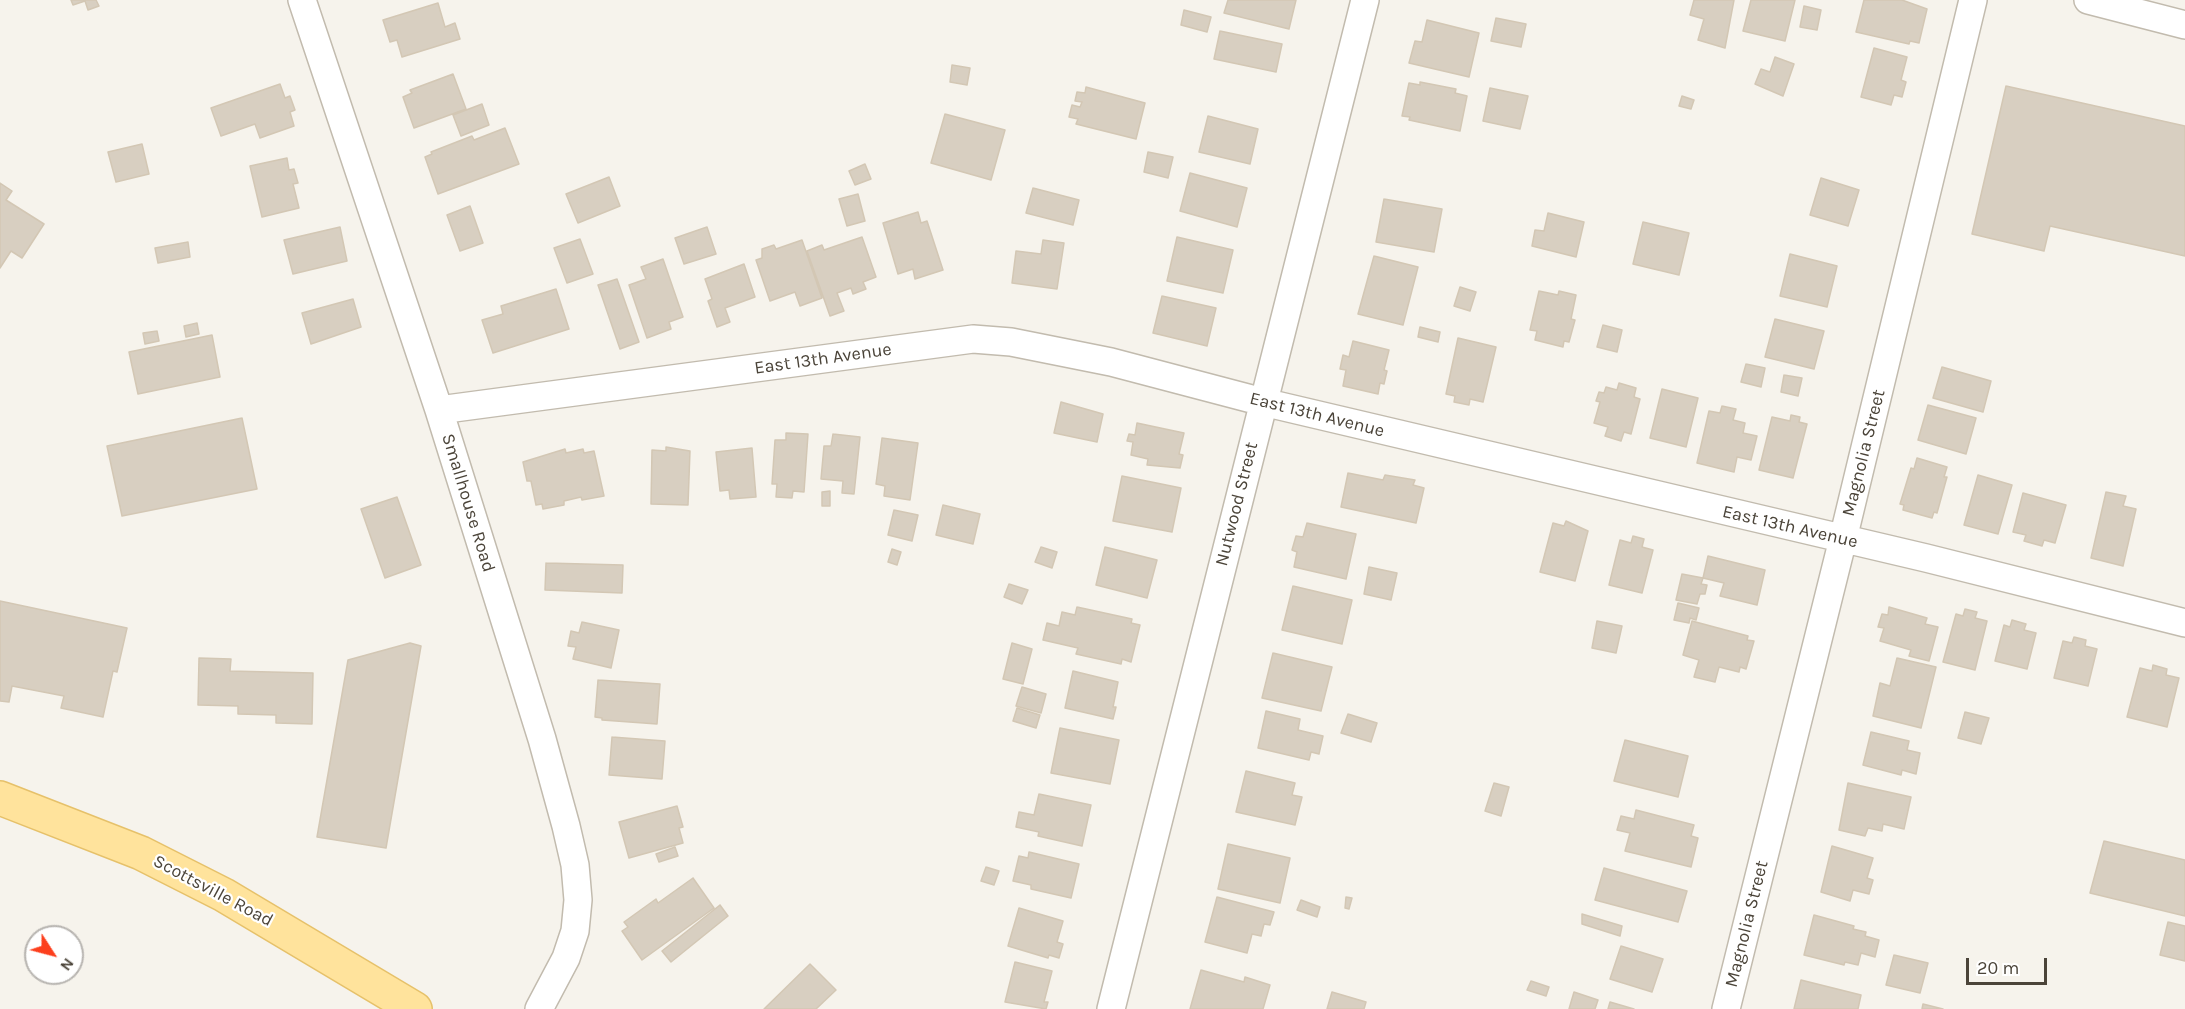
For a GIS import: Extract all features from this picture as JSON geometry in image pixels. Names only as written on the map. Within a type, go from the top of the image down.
[{"type":"main road","name":"Scottsville Road","points":[[0,798],[141,853],[224,895],[415,1009]]},
{"type":"street","name":"Smallhouse Road","points":[[302,0],[439,410],[542,739],[575,865],[578,900],[575,931],[566,958],[539,1009]]},
{"type":"street","name":"Nutwood Street","points":[[1111,1009],[1365,0]]},
{"type":"street","name":"Magnolia Street","points":[[1726,1009],[1843,539],[1973,0]]},
{"type":"street","points":[[2088,0],[2185,25]]},
{"type":"street","name":"East 13th Avenue","points":[[439,410],[974,339],[1011,342],[1111,362],[1263,402],[1843,539],[2185,623]]},
{"type":"building","points":[[71,0],[96,0],[99,6],[88,10],[85,1],[73,5]]},
{"type":"building","points":[[1228,0],[1296,0],[1289,29],[1224,13]]},
{"type":"building","points":[[1694,0],[1734,0],[1725,48],[1698,40],[1704,19],[1690,15]]},
{"type":"building","points":[[1751,0],[1795,0],[1785,41],[1743,31]]},
{"type":"building","points":[[1864,0],[1902,0],[1927,9],[1919,43],[1910,41],[1909,44],[1856,32]]},
{"type":"building","points":[[438,3],[445,27],[455,23],[460,39],[402,57],[397,40],[390,42],[383,20]]},
{"type":"building","points":[[1804,6],[1821,10],[1817,30],[1800,27]]},
{"type":"building","points":[[1184,10],[1211,17],[1207,32],[1181,25]]},
{"type":"building","points":[[1496,18],[1526,24],[1521,47],[1491,41]]},
{"type":"building","points":[[1427,20],[1479,33],[1469,77],[1409,63],[1415,41],[1422,42]]},
{"type":"building","points":[[1220,31],[1282,44],[1276,72],[1214,59]]},
{"type":"building","points":[[1874,48],[1907,57],[1901,80],[1906,82],[1902,97],[1894,95],[1891,105],[1861,97]]},
{"type":"building","points":[[1775,57],[1794,64],[1783,96],[1755,84],[1761,69],[1770,72]]},
{"type":"building","points":[[952,65],[970,68],[967,85],[950,82]]},
{"type":"building","points":[[453,74],[466,109],[414,128],[403,97],[412,93],[410,90]]},
{"type":"building","points":[[1420,82],[1456,89],[1455,93],[1467,96],[1460,131],[1409,120],[1410,117],[1402,116],[1409,83],[1420,85]]},
{"type":"building","points":[[280,84],[285,98],[290,96],[295,110],[290,112],[294,126],[260,138],[255,124],[221,136],[211,108]]},
{"type":"building","points":[[2006,86],[2185,126],[2185,256],[2050,226],[2044,251],[1972,234]]},
{"type":"building","points":[[1086,87],[1145,103],[1136,139],[1076,124],[1078,119],[1069,117],[1072,105],[1080,107],[1082,102],[1075,101],[1077,92],[1085,93]]},
{"type":"building","points":[[1490,88],[1528,96],[1520,129],[1483,121]]},
{"type":"building","points":[[1682,96],[1694,100],[1691,109],[1679,106]]},
{"type":"building","points":[[482,104],[489,125],[461,136],[453,115]]},
{"type":"building","points":[[945,114],[1005,130],[991,180],[931,163]]},
{"type":"building","points":[[1208,116],[1258,129],[1250,164],[1199,152]]},
{"type":"building","points":[[505,128],[519,164],[438,194],[425,157],[432,154],[431,152],[472,136],[474,140]]},
{"type":"building","points":[[142,144],[149,174],[116,182],[108,152]]},
{"type":"building","points":[[1148,152],[1173,157],[1168,178],[1144,172]]},
{"type":"building","points":[[287,158],[289,170],[294,169],[298,183],[293,184],[299,208],[262,217],[250,166]]},
{"type":"building","points":[[865,164],[871,179],[855,185],[849,171]]},
{"type":"building","points":[[1190,173],[1247,188],[1237,227],[1180,211]]},
{"type":"building","points":[[609,177],[620,206],[578,223],[566,194]]},
{"type":"building","points":[[1821,178],[1859,190],[1848,226],[1810,215]]},
{"type":"building","points":[[0,183],[12,191],[6,200],[44,224],[22,258],[11,251],[0,268]]},
{"type":"building","points":[[1033,188],[1079,200],[1073,225],[1026,213]]},
{"type":"building","points":[[858,194],[865,221],[847,226],[839,199]]},
{"type":"building","points":[[1384,199],[1442,209],[1434,252],[1376,242]]},
{"type":"building","points":[[470,206],[483,243],[460,251],[447,215]]},
{"type":"building","points":[[918,212],[921,223],[927,221],[943,270],[915,279],[913,269],[898,274],[883,223]]},
{"type":"building","points":[[1548,213],[1584,222],[1576,257],[1532,246],[1535,230],[1544,231]]},
{"type":"building","points":[[1643,222],[1689,233],[1679,275],[1633,264]]},
{"type":"building","points":[[340,227],[347,261],[293,274],[284,240]]},
{"type":"building","points":[[707,227],[716,254],[684,264],[675,238]]},
{"type":"building","points":[[862,237],[876,277],[863,282],[866,289],[853,294],[851,288],[837,293],[844,311],[830,316],[807,251],[822,245],[824,250]]},
{"type":"building","points":[[1177,237],[1233,250],[1223,293],[1167,281]]},
{"type":"building","points":[[580,239],[593,274],[567,283],[554,248]]},
{"type":"building","points":[[802,240],[822,298],[800,306],[795,292],[770,301],[756,260],[762,258],[762,249],[774,245],[776,249]]},
{"type":"building","points":[[1043,240],[1064,243],[1057,289],[1012,283],[1016,251],[1041,254]]},
{"type":"building","points":[[188,242],[190,257],[158,263],[155,248]]},
{"type":"building","points":[[1790,254],[1837,266],[1827,307],[1780,296]]},
{"type":"building","points":[[1374,256],[1418,267],[1403,325],[1358,314]]},
{"type":"building","points":[[663,259],[683,317],[669,322],[671,329],[647,338],[629,285],[646,279],[641,267]]},
{"type":"building","points":[[744,264],[755,297],[725,308],[730,322],[717,327],[708,301],[712,299],[705,279]]},
{"type":"building","points":[[617,279],[639,342],[620,349],[598,285]]},
{"type":"building","points":[[1460,287],[1476,292],[1470,311],[1454,306]]},
{"type":"building","points":[[556,289],[569,329],[493,353],[482,320],[503,314],[501,306]]},
{"type":"building","points":[[1539,291],[1558,295],[1559,291],[1576,295],[1571,319],[1575,320],[1569,342],[1564,341],[1563,347],[1535,340],[1537,331],[1530,330]]},
{"type":"building","points":[[1162,296],[1216,308],[1207,346],[1153,333]]},
{"type":"building","points":[[353,299],[361,327],[311,344],[302,313]]},
{"type":"building","points":[[1775,319],[1824,331],[1814,369],[1765,357]]},
{"type":"building","points":[[197,323],[199,334],[186,337],[184,326]]},
{"type":"building","points":[[1603,325],[1622,330],[1617,352],[1597,347]]},
{"type":"building","points":[[1420,327],[1440,332],[1438,342],[1418,337]]},
{"type":"building","points":[[157,331],[159,341],[145,344],[143,333]]},
{"type":"building","points":[[212,335],[220,377],[138,394],[129,352]]},
{"type":"building","points":[[1458,338],[1496,347],[1483,402],[1470,399],[1469,405],[1454,402],[1455,396],[1446,394]]},
{"type":"building","points":[[1353,341],[1389,350],[1384,370],[1387,371],[1384,384],[1380,383],[1378,394],[1343,386],[1346,370],[1340,369],[1343,355],[1349,357]]},
{"type":"building","points":[[1746,364],[1765,368],[1761,387],[1741,382]]},
{"type":"building","points":[[1942,367],[1991,381],[1983,412],[1933,398]]},
{"type":"building","points":[[1784,375],[1802,378],[1798,396],[1781,392]]},
{"type":"building","points":[[1619,383],[1636,388],[1634,397],[1640,399],[1631,434],[1624,432],[1621,441],[1605,436],[1608,427],[1594,423],[1600,402],[1596,401],[1599,392],[1604,393],[1606,387],[1617,390]]},
{"type":"building","points":[[1662,389],[1698,398],[1686,447],[1650,438]]},
{"type":"building","points":[[1061,402],[1103,414],[1097,442],[1054,433]]},
{"type":"building","points":[[1928,405],[1976,418],[1966,454],[1918,440]]},
{"type":"building","points":[[1722,406],[1736,409],[1733,420],[1745,423],[1743,433],[1757,436],[1751,460],[1737,457],[1734,472],[1697,463],[1709,411],[1720,413]]},
{"type":"building","points":[[1791,415],[1800,417],[1799,422],[1807,424],[1793,478],[1759,470],[1772,417],[1790,421]]},
{"type":"building","points":[[242,418],[257,489],[122,516],[107,446]]},
{"type":"building","points":[[1137,423],[1184,433],[1179,454],[1183,455],[1180,468],[1147,465],[1148,459],[1131,455],[1133,442],[1127,441],[1129,434],[1135,435]]},
{"type":"building","points":[[786,433],[808,434],[804,492],[793,491],[792,498],[776,497],[777,484],[772,484],[775,440],[786,440]]},
{"type":"building","points":[[833,434],[860,437],[854,494],[842,493],[843,481],[821,479],[824,446],[831,446]]},
{"type":"building","points":[[882,438],[918,443],[910,500],[884,496],[885,486],[876,484]]},
{"type":"building","points":[[666,447],[690,451],[688,505],[651,504],[652,450],[666,451]]},
{"type":"building","points":[[752,448],[756,497],[730,499],[729,490],[720,491],[716,452]]},
{"type":"building","points":[[565,449],[566,453],[583,449],[584,453],[594,451],[604,496],[582,500],[581,497],[564,501],[564,505],[543,509],[542,504],[536,505],[531,481],[527,481],[523,462]]},
{"type":"building","points":[[1917,458],[1947,467],[1944,477],[1947,477],[1937,513],[1934,512],[1932,518],[1903,510],[1904,505],[1900,504],[1911,468],[1914,469]]},
{"type":"building","points":[[1348,473],[1383,480],[1385,475],[1415,480],[1413,485],[1424,488],[1416,523],[1341,507]]},
{"type":"building","points":[[1978,475],[2012,485],[1998,534],[1964,525]]},
{"type":"building","points":[[1122,476],[1181,488],[1172,532],[1113,521]]},
{"type":"building","points":[[830,491],[830,506],[822,506],[822,492]]},
{"type":"building","points":[[2106,492],[2126,496],[2123,506],[2136,509],[2123,566],[2091,558]]},
{"type":"building","points":[[2023,493],[2066,505],[2055,543],[2044,540],[2042,546],[2024,541],[2026,535],[2013,532]]},
{"type":"building","points":[[397,497],[421,565],[385,578],[361,509]]},
{"type":"building","points":[[943,505],[980,514],[973,544],[936,535]]},
{"type":"building","points":[[894,510],[918,515],[912,541],[888,535]]},
{"type":"building","points":[[1566,521],[1588,531],[1575,581],[1540,572],[1553,523],[1564,526]]},
{"type":"building","points":[[1307,523],[1356,534],[1346,579],[1294,567],[1297,552],[1292,550],[1296,536],[1303,537]]},
{"type":"building","points":[[1633,536],[1644,539],[1642,547],[1653,550],[1642,593],[1609,585],[1620,540],[1631,543]]},
{"type":"building","points":[[1041,547],[1057,552],[1052,568],[1035,562]]},
{"type":"building","points":[[1105,547],[1157,560],[1147,598],[1096,585]]},
{"type":"building","points":[[892,549],[901,552],[897,565],[888,562]]},
{"type":"building","points":[[1708,556],[1765,570],[1757,605],[1720,596],[1724,583],[1703,578]]},
{"type":"building","points":[[546,563],[623,565],[622,593],[545,590]]},
{"type":"building","points":[[1369,567],[1397,573],[1391,600],[1364,594]]},
{"type":"building","points":[[1682,574],[1703,578],[1701,584],[1707,585],[1705,594],[1700,594],[1697,604],[1676,600]]},
{"type":"building","points":[[1009,584],[1028,590],[1022,604],[1004,597]]},
{"type":"building","points":[[1293,586],[1352,600],[1342,644],[1282,630]]},
{"type":"building","points":[[0,601],[127,628],[117,672],[113,671],[103,717],[61,708],[64,696],[12,686],[9,702],[0,701]]},
{"type":"building","points":[[1678,603],[1699,608],[1696,620],[1690,618],[1689,623],[1674,620]]},
{"type":"building","points":[[1077,607],[1132,619],[1131,623],[1140,625],[1131,662],[1122,659],[1121,664],[1076,654],[1078,648],[1043,640],[1047,623],[1059,626],[1062,612],[1075,615]]},
{"type":"building","points":[[1889,607],[1927,618],[1925,624],[1938,627],[1929,661],[1909,656],[1911,650],[1880,641],[1884,628],[1878,627],[1882,614],[1888,615]]},
{"type":"building","points":[[1965,609],[1977,612],[1975,618],[1987,621],[1975,670],[1943,662],[1956,614],[1963,616]]},
{"type":"building","points":[[2012,620],[2026,624],[2024,630],[2036,633],[2027,669],[1995,661],[2004,625],[2010,627]]},
{"type":"building","points":[[1597,621],[1622,626],[1616,653],[1592,648]]},
{"type":"building","points":[[1692,621],[1748,636],[1747,640],[1754,641],[1746,669],[1740,667],[1739,672],[1719,667],[1715,682],[1694,677],[1699,660],[1683,655]]},
{"type":"building","points":[[582,622],[619,630],[611,668],[573,659],[576,647],[568,646],[571,631],[579,633]]},
{"type":"building","points":[[2074,637],[2086,640],[2085,646],[2097,649],[2088,686],[2054,678],[2063,641],[2072,643]]},
{"type":"building","points":[[410,643],[421,646],[386,848],[317,837],[348,660]]},
{"type":"building","points":[[1012,643],[1032,649],[1023,684],[1003,679]]},
{"type":"building","points":[[1273,653],[1332,667],[1321,711],[1262,698]]},
{"type":"building","points":[[199,658],[231,659],[230,671],[313,673],[312,724],[276,723],[276,715],[238,714],[238,706],[198,705]]},
{"type":"building","points":[[1897,658],[1936,667],[1921,728],[1873,716],[1880,683],[1890,686]]},
{"type":"building","points":[[2153,665],[2167,669],[2166,675],[2179,678],[2167,727],[2127,717],[2140,668],[2152,671]]},
{"type":"building","points":[[1073,671],[1118,682],[1113,719],[1065,708]]},
{"type":"building","points":[[598,680],[660,684],[657,724],[602,720],[602,718],[595,717]]},
{"type":"building","points":[[1022,687],[1046,694],[1041,713],[1016,706]]},
{"type":"building","points":[[1017,708],[1040,715],[1036,728],[1013,721]]},
{"type":"building","points":[[1266,711],[1300,719],[1298,730],[1323,736],[1319,754],[1311,752],[1309,760],[1258,748]]},
{"type":"building","points":[[1965,712],[1989,718],[1981,744],[1958,738]]},
{"type":"building","points":[[1348,714],[1377,723],[1371,742],[1341,733]]},
{"type":"building","points":[[1060,728],[1119,740],[1110,784],[1051,773]]},
{"type":"building","points":[[1871,732],[1909,741],[1907,750],[1920,753],[1916,774],[1902,770],[1901,775],[1863,765]]},
{"type":"building","points":[[612,737],[665,741],[662,779],[609,775]]},
{"type":"building","points":[[1625,740],[1688,756],[1678,797],[1614,781]]},
{"type":"building","points":[[1246,771],[1295,783],[1292,795],[1302,797],[1295,825],[1236,812]]},
{"type":"building","points":[[1494,783],[1509,787],[1501,816],[1485,811]]},
{"type":"building","points":[[1848,783],[1911,797],[1904,829],[1883,824],[1882,831],[1868,828],[1865,836],[1839,830]]},
{"type":"building","points":[[1039,794],[1091,805],[1082,846],[1038,836],[1039,832],[1016,827],[1019,812],[1034,815]]},
{"type":"building","points":[[677,806],[683,827],[679,828],[683,843],[629,858],[619,822]]},
{"type":"building","points":[[1636,810],[1694,825],[1691,836],[1698,838],[1691,867],[1625,851],[1630,833],[1617,830],[1621,816],[1634,819]]},
{"type":"building","points":[[2104,841],[2185,860],[2185,916],[2090,893]]},
{"type":"building","points":[[1228,844],[1290,858],[1280,903],[1218,889]]},
{"type":"building","points":[[1832,846],[1873,858],[1867,878],[1873,880],[1869,894],[1853,890],[1850,901],[1821,892]]},
{"type":"building","points":[[675,847],[678,856],[659,862],[656,854]]},
{"type":"building","points":[[1029,852],[1079,864],[1071,898],[1031,889],[1031,885],[1013,881],[1019,856],[1028,858]]},
{"type":"building","points":[[986,867],[999,871],[994,885],[981,881]]},
{"type":"building","points":[[1604,868],[1687,891],[1678,922],[1595,900]]},
{"type":"building","points":[[693,878],[714,908],[642,960],[622,931],[628,927],[624,922],[656,899],[658,903]]},
{"type":"building","points":[[1217,897],[1274,912],[1270,925],[1264,924],[1261,936],[1252,934],[1247,953],[1205,942]]},
{"type":"building","points":[[1346,897],[1352,898],[1349,909],[1345,908]]},
{"type":"building","points":[[1301,900],[1320,907],[1317,917],[1297,910]]},
{"type":"building","points":[[720,905],[728,916],[671,962],[662,951]]},
{"type":"building","points":[[1019,908],[1063,921],[1057,942],[1063,944],[1059,958],[1049,955],[1048,958],[1008,946]]},
{"type":"building","points":[[1582,914],[1622,926],[1620,936],[1582,924]]},
{"type":"building","points":[[1814,915],[1854,926],[1853,929],[1866,932],[1865,936],[1879,940],[1875,957],[1861,953],[1858,965],[1845,962],[1844,965],[1804,955]]},
{"type":"building","points":[[2168,922],[2185,926],[2185,961],[2160,955]]},
{"type":"building","points":[[1621,946],[1663,959],[1652,992],[1610,979]]},
{"type":"building","points":[[1894,955],[1928,963],[1920,993],[1886,985]]},
{"type":"building","points":[[1015,962],[1052,971],[1044,1002],[1048,1002],[1046,1009],[1005,1002]]},
{"type":"building","points":[[810,964],[836,990],[816,1009],[764,1009]]},
{"type":"building","points":[[1201,970],[1244,982],[1245,977],[1270,985],[1263,1009],[1190,1009]]},
{"type":"building","points":[[1801,980],[1861,995],[1858,1009],[1794,1009]]},
{"type":"building","points":[[1531,981],[1549,987],[1546,996],[1527,990]]},
{"type":"building","points":[[1332,992],[1366,1002],[1364,1009],[1327,1009]]},
{"type":"building","points":[[1574,992],[1598,1000],[1595,1009],[1569,1009]]},
{"type":"building","points":[[1610,1002],[1634,1009],[1608,1009]]},
{"type":"building","points":[[1923,1004],[1943,1009],[1922,1009]]}]
